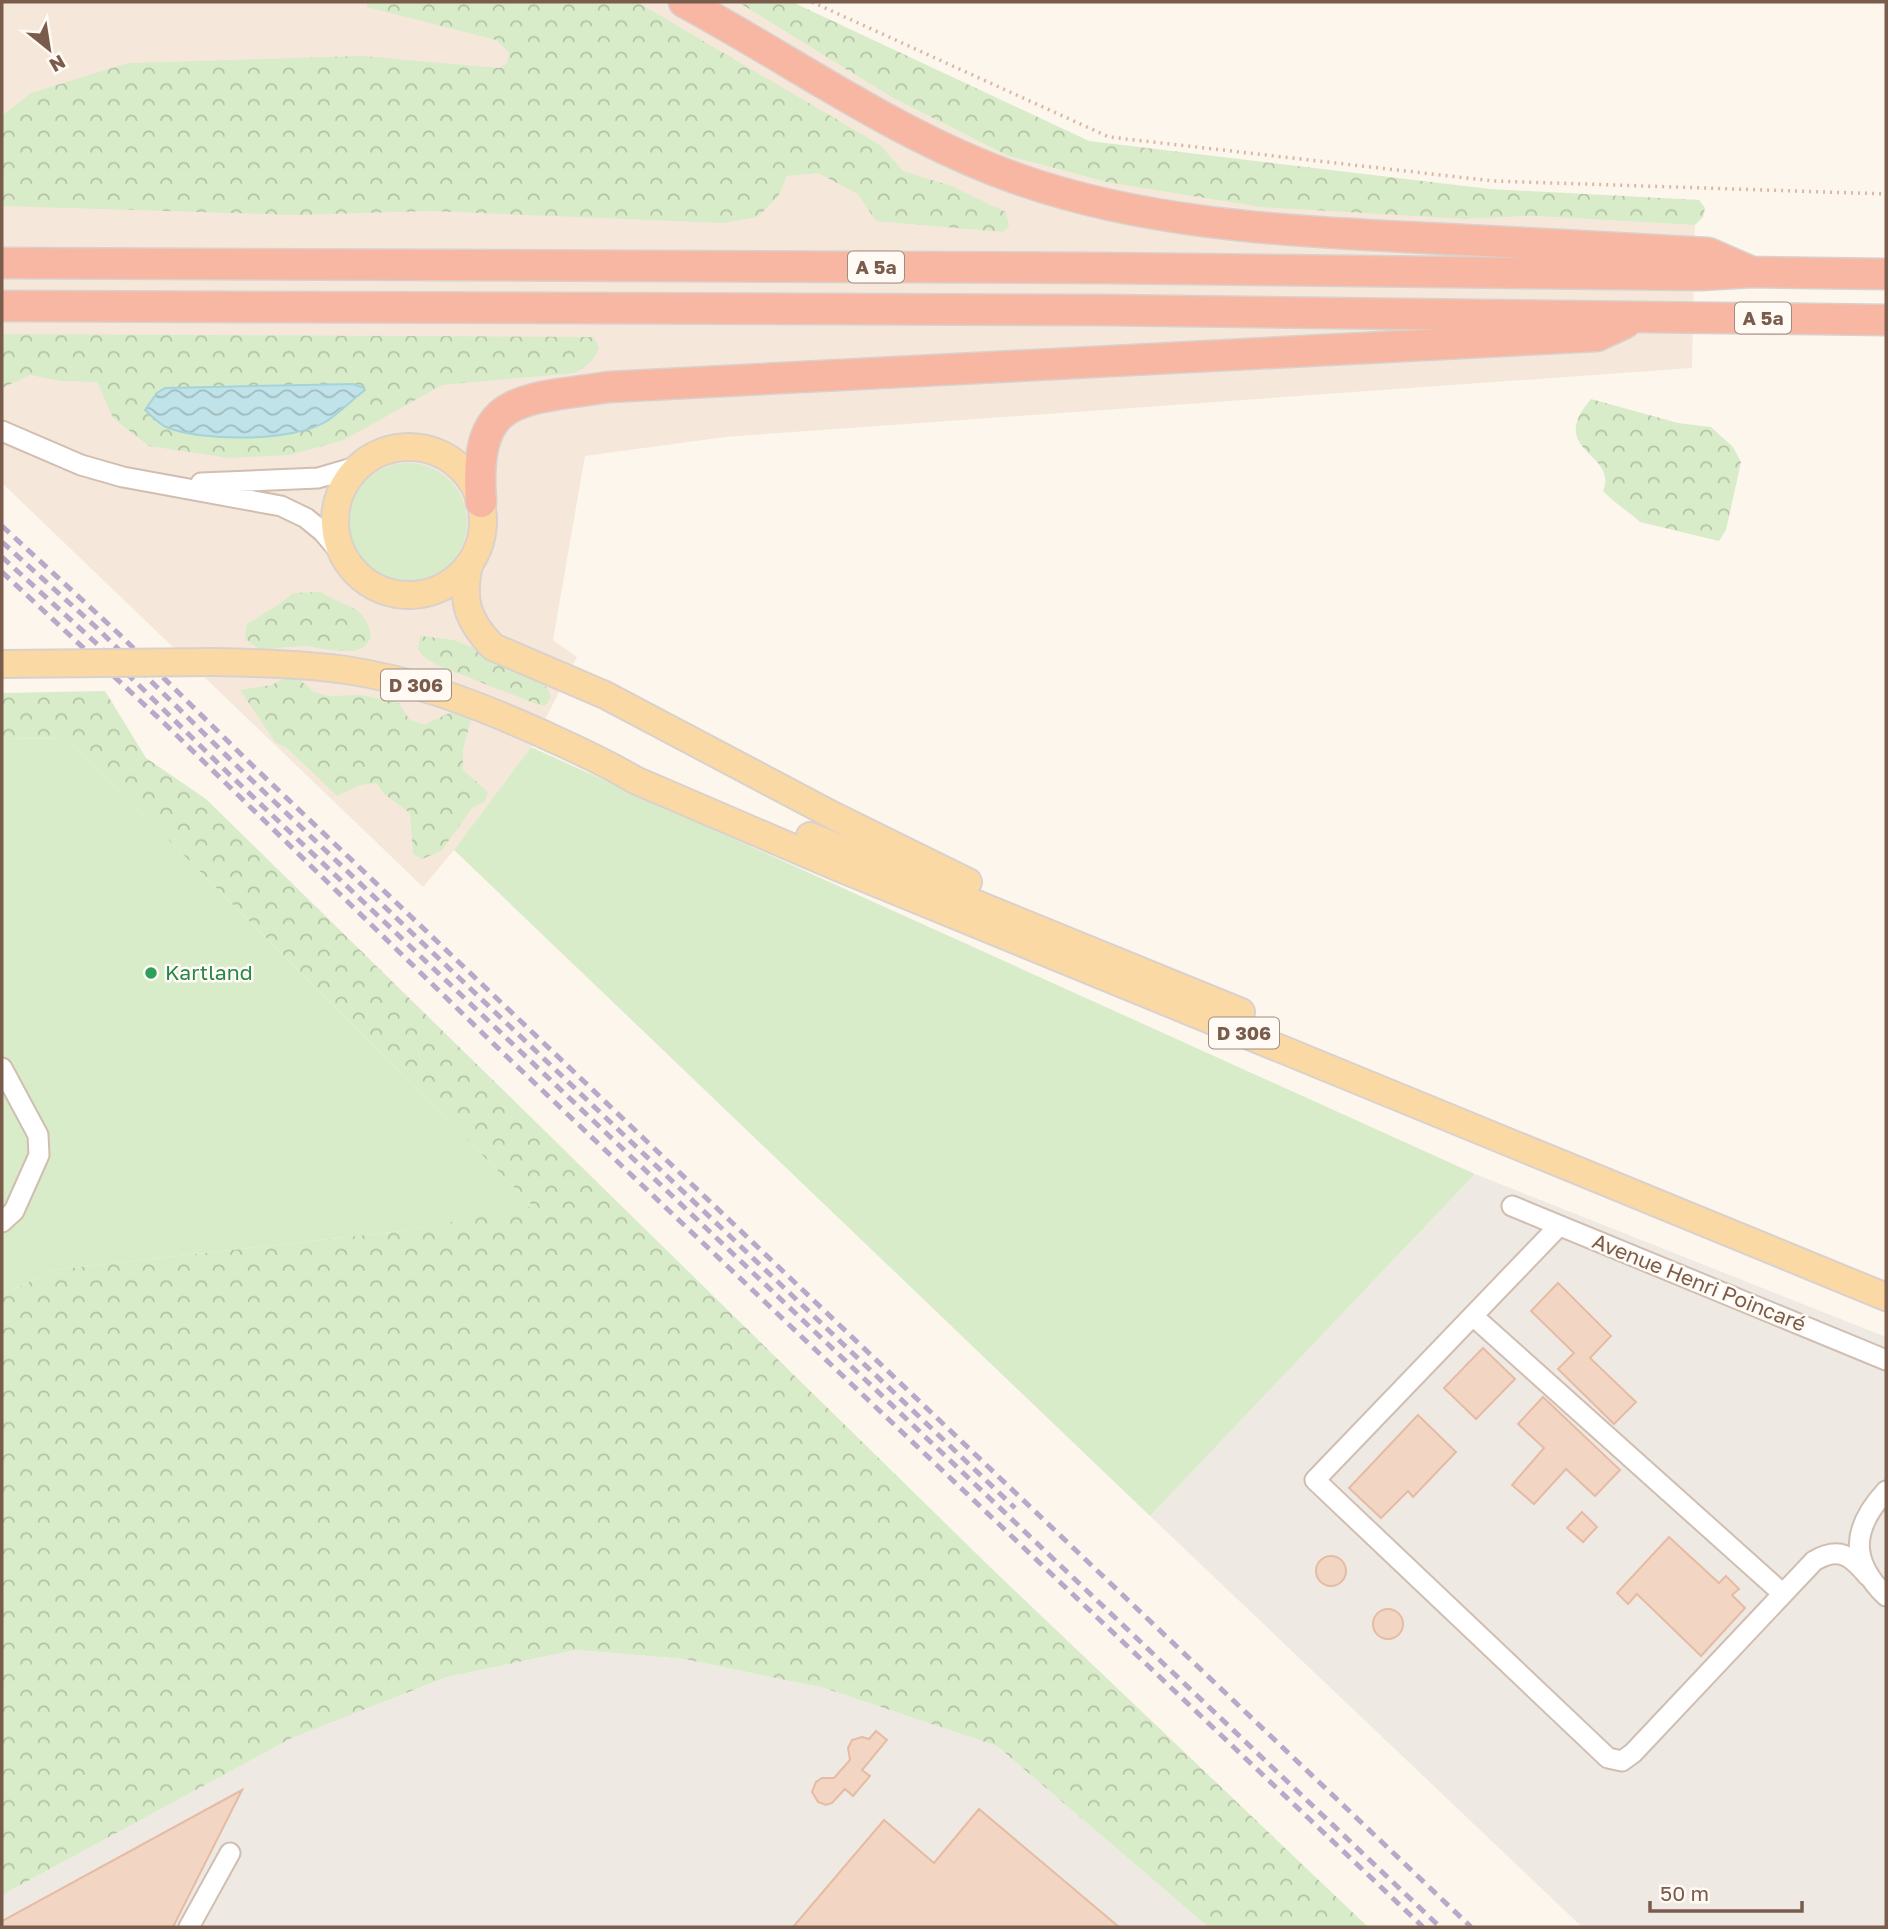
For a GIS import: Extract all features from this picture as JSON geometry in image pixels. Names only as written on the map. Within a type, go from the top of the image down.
[{"type":"highway","points":[[684,2],[860,105],[939,145],[1018,179],[1103,203],[1162,215],[1277,230],[1708,253],[1751,272]]},
{"type":"highway","name":"A 5a","points":[[2,263],[1886,274]]},
{"type":"highway","name":"A 5a","points":[[2,306],[1103,310],[1886,320]]},
{"type":"highway","points":[[481,502],[479,471],[483,441],[493,420],[509,407],[534,399],[609,387],[1597,337],[1639,317]]},
{"type":"main road","points":[[411,447],[438,451],[458,464],[473,483],[481,502],[483,522],[480,544],[469,565],[452,583],[428,593],[402,596],[378,587],[358,575],[335,535],[335,510],[342,486],[359,466],[385,450],[411,447]]},
{"type":"main road","points":[[469,565],[464,589],[468,607],[482,636],[493,647],[606,695],[834,816],[967,882],[993,909]]},
{"type":"main road","name":"D 306","points":[[2,664],[213,662],[311,666],[415,685],[470,702],[605,762],[635,780],[835,866],[1886,1297]]},
{"type":"main road","name":"D 306","points":[[605,762],[640,769],[993,909],[1886,1279]]},
{"type":"street","points":[[2,431],[82,465],[123,477],[281,506],[306,517],[347,560]]},
{"type":"street","points":[[168,485],[318,478],[359,466]]},
{"type":"street","points":[[2,1068],[38,1135],[38,1155],[14,1211],[2,1222]]},
{"type":"street","name":"Avenue Henri Poincaré","points":[[1511,1206],[1886,1360]]},
{"type":"street","points":[[1559,1226],[1315,1480],[1608,1758],[1622,1761],[1633,1753],[1814,1561],[1825,1555],[1842,1553],[1854,1560],[1886,1596]]},
{"type":"street","points":[[1474,1316],[1783,1593]]},
{"type":"street","points":[[1868,1576],[1860,1558],[1858,1538],[1866,1518],[1886,1491]]},
{"type":"street","points":[[189,1927],[230,1853]]},
{"type":"path","points":[[811,2],[1110,137],[1493,181],[1886,194]]},
{"type":"shaded area","points":[[2,2],[738,2],[891,97],[1008,156],[1106,182],[1466,219],[1532,216],[1695,225],[1692,368],[725,437],[585,456],[553,640],[577,657],[531,747],[423,887],[2,483]]},
{"type":"shaded area","points":[[1475,1174],[1886,1337],[1886,1927],[1582,1927],[1150,1516]]},
{"type":"shaded area","points":[[576,1650],[684,1659],[824,1688],[997,1746],[1208,1927],[2,1927],[2,1895],[292,1738],[447,1677]]},
{"type":"green space","points":[[367,2],[637,2],[880,145],[903,171],[951,186],[1006,212],[1009,226],[1003,232],[876,221],[858,194],[818,173],[787,176],[778,196],[758,217],[723,223],[431,211],[297,215],[2,206],[2,116],[31,93],[128,63],[362,56],[499,68],[507,63],[509,52],[496,40],[367,7]]},
{"type":"green space","points":[[738,2],[792,2],[1089,141],[1490,189],[1699,200],[1705,208],[1703,217],[1695,225],[1532,216],[1466,219],[1261,207],[1106,182],[1008,156],[891,97]]},
{"type":"green space","points":[[2,334],[593,337],[599,347],[593,360],[575,373],[442,385],[344,440],[290,455],[229,458],[149,446],[113,418],[97,382],[61,381],[30,375],[2,388]]},
{"type":"green space","points":[[1591,399],[1678,423],[1711,427],[1733,447],[1741,462],[1726,530],[1719,541],[1640,522],[1603,491],[1605,478],[1601,468],[1579,441],[1576,430],[1579,417]]},
{"type":"green space","points":[[408,463],[430,468],[450,480],[462,500],[467,522],[462,544],[450,564],[430,576],[408,581],[386,576],[366,564],[354,544],[349,522],[354,500],[366,480],[386,468]]},
{"type":"green space","points":[[321,592],[353,608],[365,619],[371,638],[364,647],[354,651],[306,646],[259,649],[245,639],[247,624],[293,593]]},
{"type":"green space","points":[[420,636],[454,640],[523,668],[543,681],[551,696],[546,705],[539,705],[437,665],[424,657],[418,649]]},
{"type":"green space","points":[[288,676],[300,680],[314,692],[329,696],[361,695],[399,703],[409,719],[424,725],[460,708],[472,716],[463,749],[463,770],[488,792],[485,802],[473,807],[441,851],[422,859],[413,854],[410,813],[384,794],[376,783],[360,785],[337,796],[287,748],[275,742],[240,690],[272,685]]},
{"type":"green space","points":[[105,691],[146,758],[206,799],[990,1567],[1368,1927],[1208,1927],[997,1746],[824,1688],[684,1659],[576,1650],[447,1677],[292,1738],[2,1895],[2,1295],[54,1270],[410,1230],[533,1206],[68,739],[2,738],[2,693]]},
{"type":"green space","name":"Kartland","points":[[2,738],[68,739],[534,1207],[410,1230],[54,1270],[2,1295]]},
{"type":"green space","points":[[531,747],[1475,1174],[1150,1516],[454,850]]},
{"type":"water","points":[[353,384],[365,390],[327,421],[312,428],[271,436],[224,437],[182,432],[163,426],[145,410],[157,393],[165,388]]},
{"type":"building","points":[[1558,1283],[1611,1336],[1590,1358],[1636,1402],[1614,1424],[1558,1369],[1574,1353],[1531,1311]]},
{"type":"building","points":[[1483,1348],[1515,1379],[1476,1419],[1444,1388]]},
{"type":"building","points":[[1543,1397],[1620,1470],[1595,1496],[1566,1469],[1534,1504],[1512,1485],[1544,1448],[1518,1424]]},
{"type":"building","points":[[1418,1415],[1456,1452],[1413,1497],[1408,1491],[1381,1518],[1349,1488]]},
{"type":"building","points":[[1582,1512],[1597,1527],[1583,1542],[1567,1528]]},
{"type":"building","points":[[1669,1537],[1719,1583],[1726,1576],[1739,1589],[1732,1595],[1745,1608],[1701,1656],[1637,1594],[1628,1604],[1617,1593]]},
{"type":"building","points":[[1331,1556],[1342,1560],[1346,1571],[1342,1582],[1331,1586],[1320,1582],[1316,1571],[1320,1560]]},
{"type":"building","points":[[1388,1609],[1399,1613],[1403,1624],[1399,1635],[1388,1639],[1377,1635],[1373,1624],[1377,1613]]},
{"type":"building","points":[[876,1731],[887,1740],[862,1770],[870,1776],[853,1796],[845,1789],[832,1803],[826,1805],[818,1802],[812,1792],[816,1782],[822,1778],[834,1778],[850,1760],[848,1748],[852,1740],[862,1737],[869,1739]]},
{"type":"building","points":[[242,1790],[173,1927],[2,1927],[2,1921]]},
{"type":"building","points":[[979,1809],[1119,1927],[793,1927],[884,1820],[934,1863]]},
{"type":"railway","points":[[2,526],[118,633],[253,766],[1471,1927]]},
{"type":"railway","points":[[2,542],[97,628],[238,767],[1015,1508]]},
{"type":"railway","points":[[2,557],[96,643],[229,774],[1440,1927]]},
{"type":"railway","points":[[2,572],[164,723],[503,1053],[1423,1927]]},
{"type":"place","name":"Kartland","points":[[151,973]]}]
